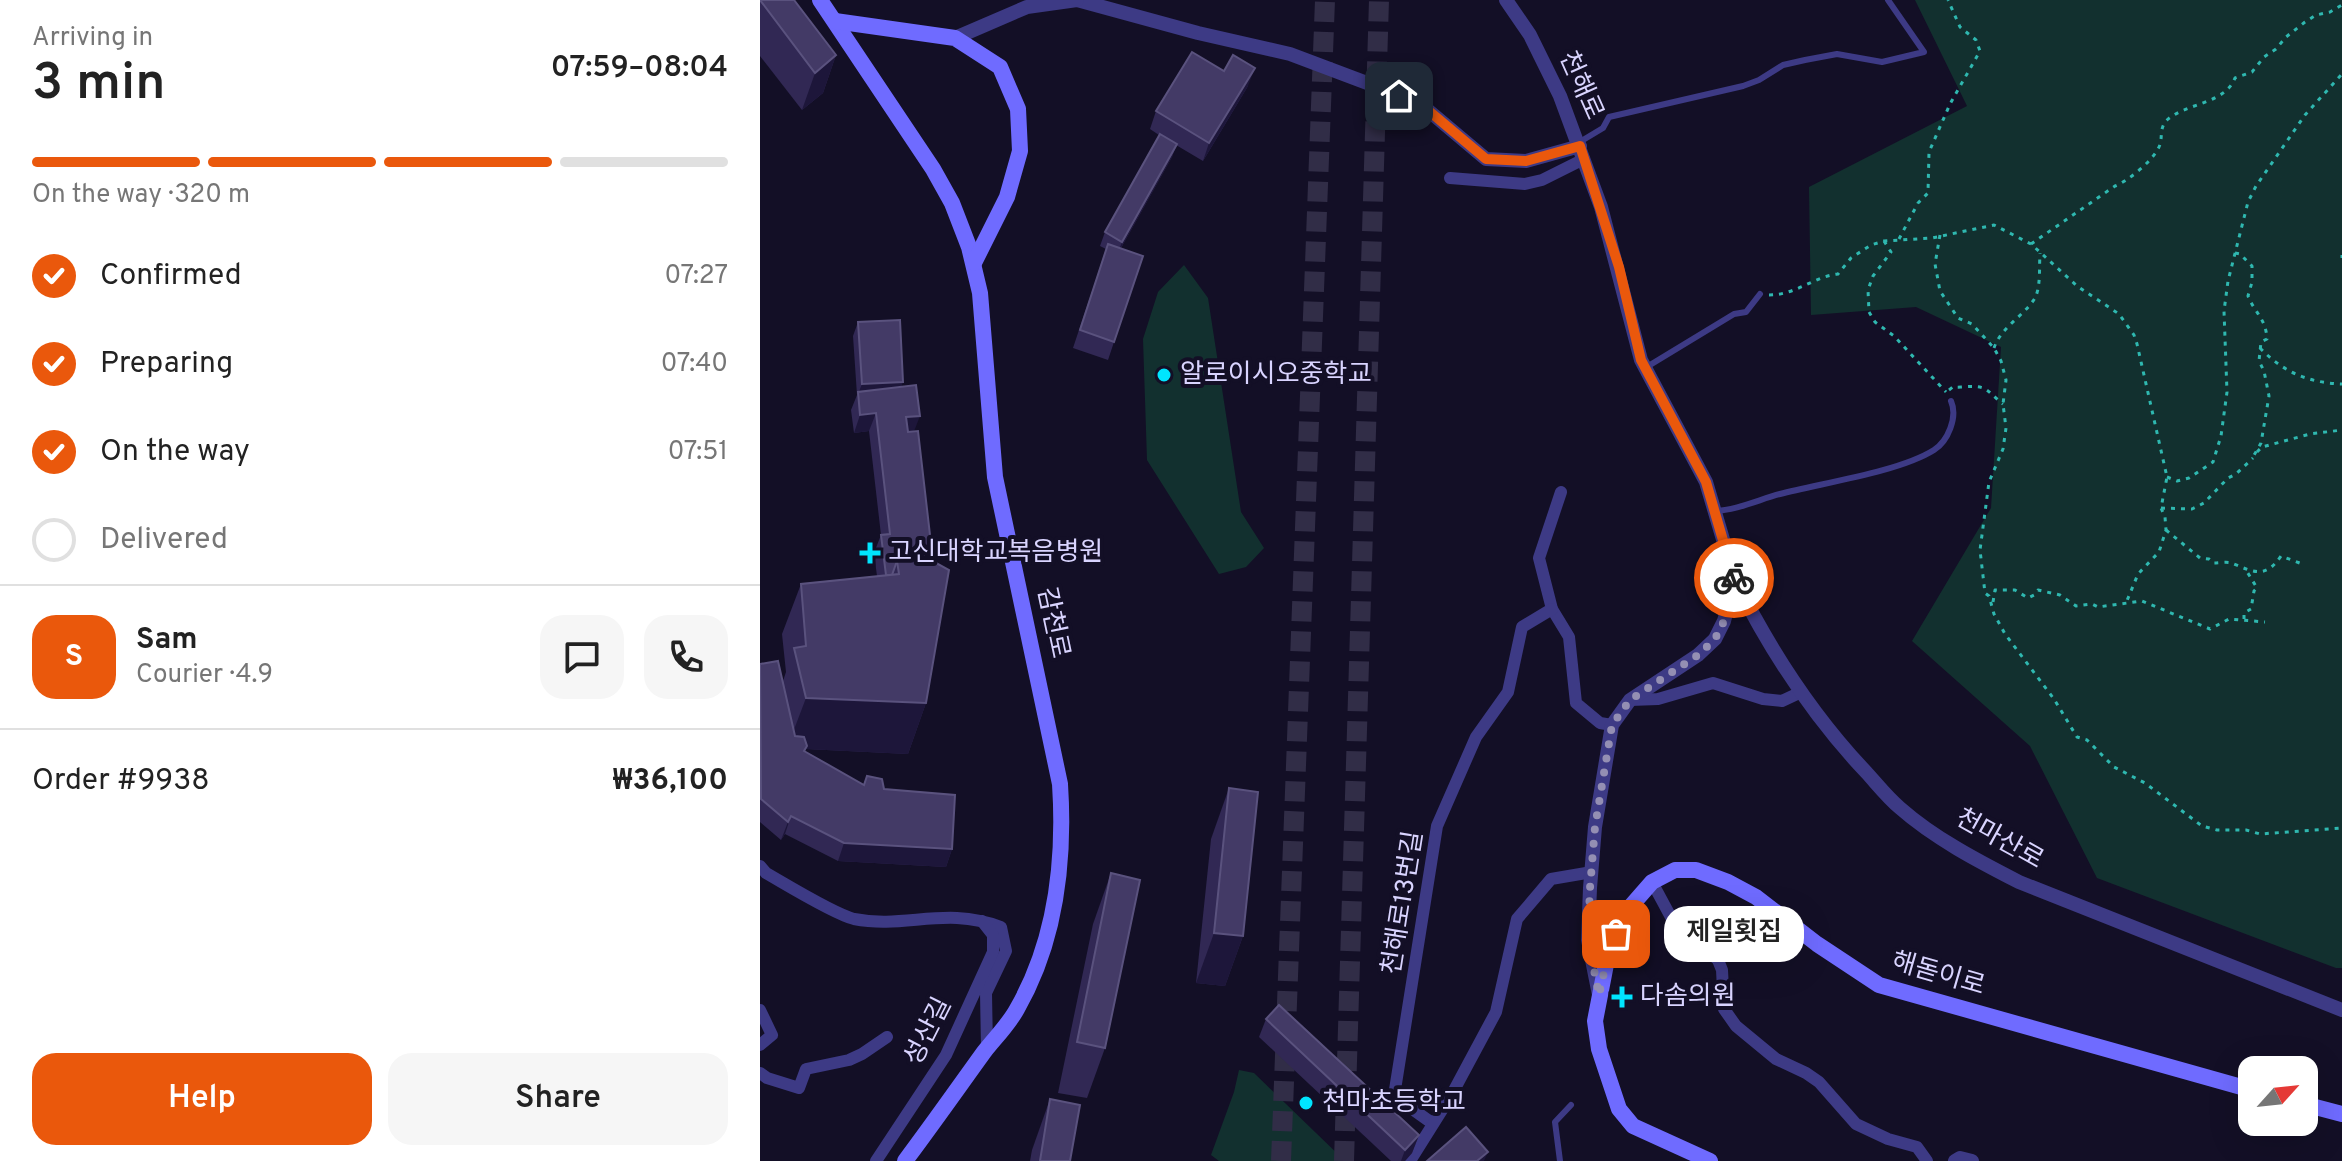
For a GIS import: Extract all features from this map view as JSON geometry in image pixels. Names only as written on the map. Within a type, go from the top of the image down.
[{"type":"main road","name":"감천로","points":[[820,0],[905,123],[946,191],[964,229],[980,293],[995,477],[1060,784],[1060,866],[1049,934],[1040,959],[1016,1012],[905,1161]]},
{"type":"main road","points":[[835,21],[955,38],[1000,67],[1018,109],[1020,151],[1007,197],[974,263]]},
{"type":"main road","name":"해돋이로","points":[[1652,882],[1675,870],[1696,870],[1756,897],[1817,944],[1879,985],[2238,1086]]},
{"type":"main road","points":[[1652,882],[1624,914],[1608,954],[1595,1021],[1599,1049],[1619,1109],[1633,1126],[1700,1159]]},
{"type":"main road","points":[[2318,1108],[2342,1114]]},
{"type":"street","points":[[955,38],[1027,7],[1077,0],[1290,54],[1375,86],[1423,106],[1486,159],[1526,161],[1581,149]]},
{"type":"street","name":"천해로","points":[[1506,0],[1530,35],[1560,96],[1581,149],[1606,222],[1645,368],[1706,482],[1735,580]]},
{"type":"street","points":[[1450,178],[1525,184],[1542,180],[1581,149]]},
{"type":"street","points":[[1561,492],[1539,558],[1552,609],[1569,637],[1576,703],[1600,723],[1612,725]]},
{"type":"street","points":[[1599,995],[1588,940],[1595,827],[1612,725],[1630,700],[1698,655],[1715,639],[1724,621],[1735,580]]},
{"type":"street","name":"천마산로","points":[[1735,580],[1799,693],[1838,743],[1900,808],[1973,859],[2019,882],[2342,1010]]},
{"type":"street","name":"천해로13번길","points":[[1432,1123],[1394,1096],[1437,826],[1476,737],[1508,692],[1522,627],[1552,609]]},
{"type":"street","points":[[1630,700],[1658,699],[1713,683],[1763,699],[1782,701],[1799,693]]},
{"type":"street","points":[[760,866],[766,873],[851,918],[874,921],[953,916],[979,919]]},
{"type":"street","points":[[1410,1161],[1452,1094],[1496,1012],[1517,919],[1551,879],[1592,872]]},
{"type":"street","points":[[1652,882],[1673,921],[1718,960],[1722,970],[1724,1009],[1736,1026],[1776,1059],[1819,1082],[1843,1113],[1856,1124],[1888,1139],[1917,1147],[1927,1161]]},
{"type":"street","name":"성산길","points":[[979,919],[1001,927],[1006,951],[986,993],[987,1049]]},
{"type":"street","name":"성산길","points":[[876,1161],[946,1055],[993,952],[993,935],[979,919]]},
{"type":"street","points":[[760,1010],[772,1035],[760,1045]]},
{"type":"street","points":[[760,1073],[796,1089],[806,1069],[849,1060],[887,1037]]},
{"type":"street","points":[[1955,1161],[1960,1158],[1972,1161]]},
{"type":"lane","points":[[1581,149],[1603,128],[1609,117],[1743,86],[1783,65],[1837,54],[1882,62],[1924,52],[1888,0]]},
{"type":"lane","points":[[1645,368],[1734,314],[1746,312],[1760,294]]},
{"type":"lane","points":[[1714,511],[1736,508],[1894,466],[1933,451],[1943,443],[1952,422],[1951,401]]},
{"type":"lane","points":[[1560,1161],[1555,1122],[1571,1105]]},
{"type":"path","points":[[1898,241],[1918,203],[1928,193],[1929,152],[1950,104],[1980,51],[1976,40],[1960,27],[1948,0]]},
{"type":"path","points":[[2031,244],[2115,186],[2127,181],[2158,150],[2165,122],[2181,111],[2226,93],[2235,78],[2252,72],[2294,29],[2316,15],[2342,5]]},
{"type":"path","points":[[2167,477],[2177,481],[2189,478],[2213,462],[2221,436],[2227,392],[2224,311],[2228,281],[2248,202],[2305,115],[2342,74]]},
{"type":"path","points":[[1760,294],[1790,293],[1828,275],[1838,274],[1851,258],[1884,241],[1932,238],[1994,225],[2031,244],[2077,286],[2119,314],[2134,335],[2167,477],[2161,508],[2166,530],[2159,552],[2138,574],[2126,603]]},
{"type":"path","points":[[1940,235],[1935,264],[1940,291],[1958,318],[1972,324],[1994,348],[2006,380],[2003,449],[1989,482],[1980,550],[1981,578],[2005,634],[2054,699],[2077,737],[2087,740],[2114,767],[2145,783],[2150,790],[2172,802],[2202,826],[2260,834],[2342,828]]},
{"type":"path","points":[[1884,241],[1891,252],[1873,276],[1868,290],[1869,312],[1875,322],[1894,336],[1934,377],[1951,401]]},
{"type":"path","points":[[1994,348],[2011,322],[2035,297],[2040,253]]},
{"type":"path","points":[[2235,253],[2252,266],[2248,296],[2253,307],[2261,313],[2267,330],[2267,339],[2261,342],[2259,361],[2269,396],[2261,443],[2253,457]]},
{"type":"path","points":[[2260,348],[2304,379],[2342,384]]},
{"type":"path","points":[[1951,401],[1949,389],[1976,385],[1992,393],[2003,404]]},
{"type":"path","points":[[2161,508],[2192,509],[2204,503],[2262,447],[2310,434],[2342,430]]},
{"type":"path","points":[[2166,530],[2200,558],[2214,563],[2233,563],[2257,573],[2265,571],[2281,556],[2305,565]]},
{"type":"path","points":[[2244,619],[2244,613],[2251,609],[2257,588],[2246,570]]},
{"type":"path","points":[[1992,606],[1995,590],[2015,590],[2028,598],[2038,590],[2060,595],[2076,606],[2092,604],[2098,607],[2142,601],[2210,629],[2229,619],[2265,622]]},
{"type":"green space","points":[[1915,0],[2342,0],[2342,968],[2097,878],[2030,746],[1912,641],[1991,508],[2001,347],[1916,307],[1811,315],[1809,187],[1967,106]]},
{"type":"green space","points":[[1184,265],[1208,298],[1241,512],[1264,548],[1246,567],[1219,574],[1147,460],[1143,339],[1158,292]]},
{"type":"green space","points":[[1239,1070],[1254,1073],[1345,1161],[1219,1161],[1211,1155]]},
{"type":"building","points":[[760,0],[794,0],[836,55],[815,73]]},
{"type":"building","points":[[1192,52],[1224,71],[1233,55],[1255,68],[1209,143],[1156,111]]},
{"type":"building","points":[[1160,134],[1177,144],[1122,242],[1105,232]]},
{"type":"building","points":[[1108,244],[1143,256],[1114,342],[1080,330]]},
{"type":"building","points":[[900,320],[903,382],[862,384],[858,322]]},
{"type":"building","points":[[916,385],[920,416],[906,417],[908,432],[918,431],[933,561],[927,558],[897,561],[892,575],[886,575],[881,535],[890,534],[876,413],[860,415],[858,392]]},
{"type":"building","points":[[927,558],[949,570],[926,703],[806,698],[794,648],[806,646],[801,584],[899,574],[897,561]]},
{"type":"building","points":[[778,661],[795,736],[804,737],[807,746],[804,751],[864,785],[867,776],[882,779],[884,789],[955,795],[952,849],[844,843],[791,816],[788,822],[761,799],[760,664]]},
{"type":"building","points":[[1229,788],[1258,792],[1243,936],[1214,933]]},
{"type":"building","points":[[1111,873],[1140,880],[1105,1048],[1077,1042]]},
{"type":"building","points":[[1279,1005],[1419,1135],[1405,1150],[1266,1019]]},
{"type":"building","points":[[1050,1099],[1080,1105],[1070,1161],[1040,1161]]},
{"type":"building","points":[[1466,1127],[1488,1152],[1477,1161],[1427,1161]]},
{"type":"tunnel","points":[[1281,1161],[1325,0]]},
{"type":"tunnel","points":[[1344,1161],[1379,0]]},
{"type":"way so far","points":[[1616,934],[1599,995],[1588,940],[1590,888],[1595,827],[1612,725],[1630,700],[1698,655],[1715,639],[1724,621],[1734,578]]},
{"type":"place","name":"알로이시오중학교","points":[[1164,375]]},
{"type":"place","name":"고신대학교복음병원","points":[[870,553]]},
{"type":"place","name":"제일횟집","points":[[1616,934]]},
{"type":"place","name":"다솜의원","points":[[1622,997]]},
{"type":"place","name":"천마초등학교","points":[[1306,1103]]},
{"type":"route","points":[[1399,96],[1423,106],[1486,159],[1526,161],[1580,146],[1619,267],[1641,360],[1706,482],[1734,578]]}]
